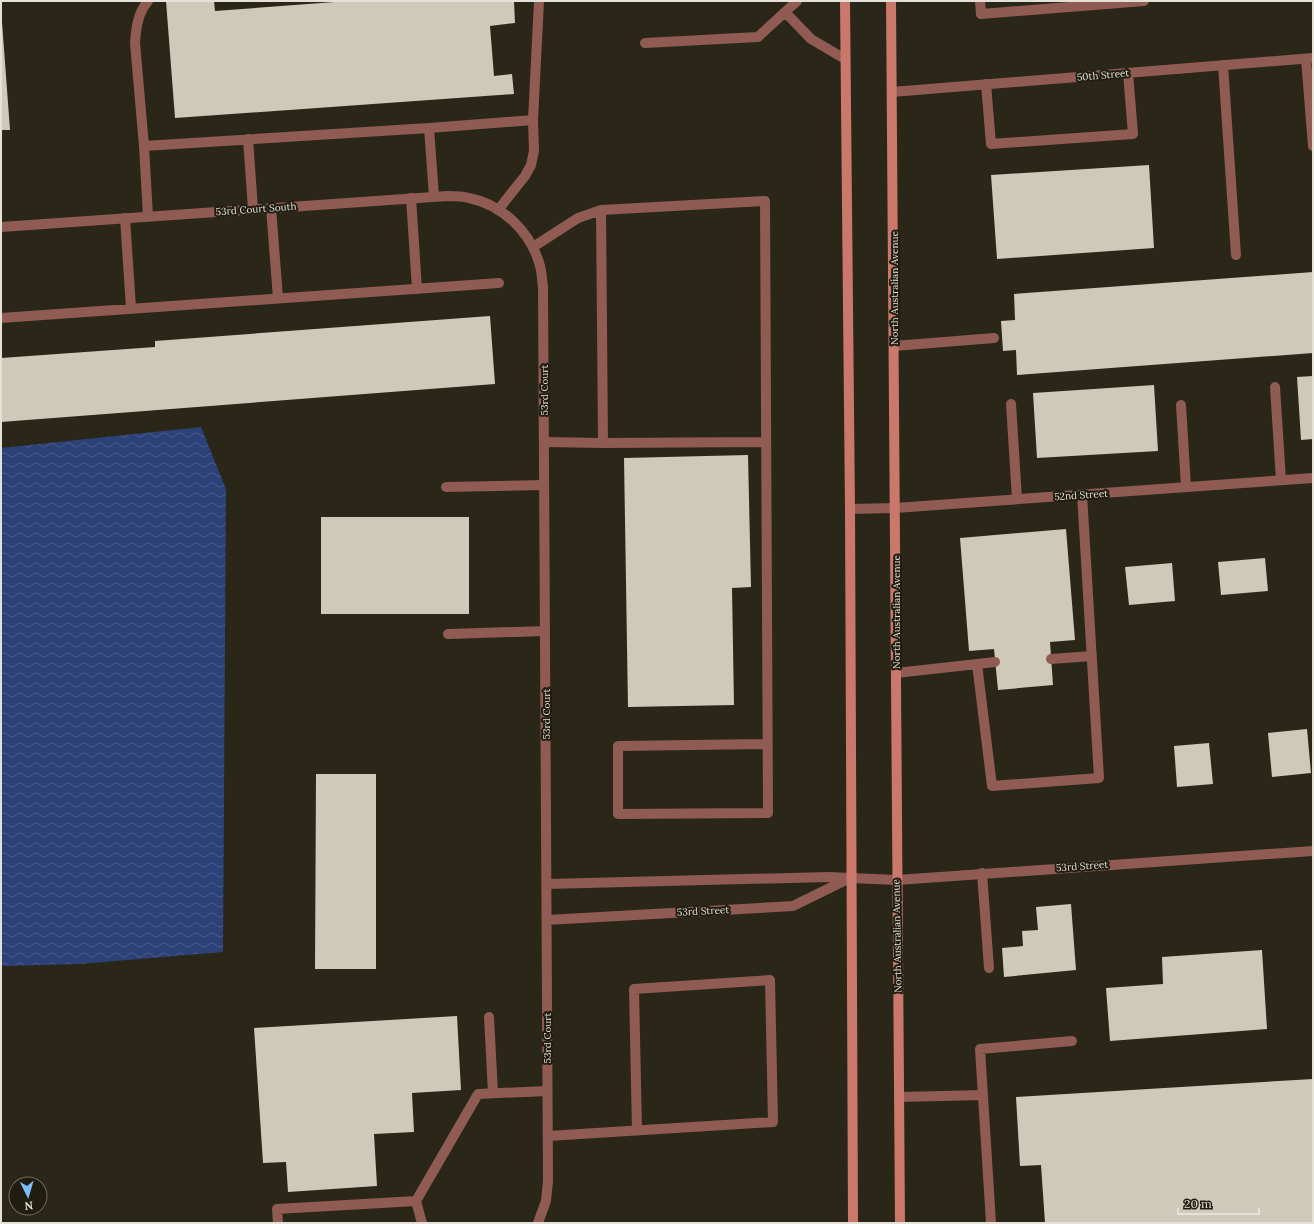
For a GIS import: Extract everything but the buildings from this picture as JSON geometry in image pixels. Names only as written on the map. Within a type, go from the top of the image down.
[{"type":"main road","points":[[845,1],[850,509],[853,1223]]},
{"type":"main road","name":"North Australian Avenue","points":[[891,1],[900,1223]]},
{"type":"street","points":[[148,1],[140,15],[136,27],[148,216]]},
{"type":"street","points":[[502,212],[531,165],[534,151],[533,120],[539,1]]},
{"type":"street","points":[[645,44],[758,37],[796,1]]},
{"type":"street","points":[[980,1],[981,14],[1144,1]]},
{"type":"street","points":[[785,12],[811,39],[845,59]]},
{"type":"street","points":[[1309,58],[1313,146]]},
{"type":"street","name":"50th Street","points":[[892,92],[1309,58]]},
{"type":"street","points":[[1223,65],[1236,255]]},
{"type":"street","points":[[986,84],[991,144],[1133,134],[1128,73]]},
{"type":"street","points":[[144,146],[533,120]]},
{"type":"street","points":[[429,128],[434,196]]},
{"type":"street","points":[[248,139],[253,209]]},
{"type":"street","name":"53rd Court South","points":[[1,227],[434,196],[468,197],[488,204],[502,212]]},
{"type":"street","points":[[411,198],[417,289]]},
{"type":"street","points":[[533,247],[578,218],[601,210],[765,202],[768,744],[768,813],[618,814],[618,746],[768,744]]},
{"type":"street","points":[[271,208],[278,298]]},
{"type":"street","points":[[601,210],[603,443]]},
{"type":"street","name":"53rd Court","points":[[502,212],[522,229],[533,247],[540,266],[543,287],[548,1181],[546,1201],[538,1223]]},
{"type":"street","points":[[125,218],[131,308]]},
{"type":"street","points":[[1,318],[499,283]]},
{"type":"street","points":[[894,346],[994,338]]},
{"type":"street","points":[[1275,387],[1281,480]]},
{"type":"street","points":[[1011,404],[1018,499]]},
{"type":"street","points":[[1181,405],[1186,487]]},
{"type":"street","points":[[544,442],[766,442]]},
{"type":"street","name":"52nd Street","points":[[850,509],[895,508],[1313,478]]},
{"type":"street","points":[[446,487],[544,485]]},
{"type":"street","points":[[977,664],[992,786],[1100,778],[1082,494]]},
{"type":"street","points":[[448,634],[545,631]]},
{"type":"street","points":[[1051,659],[1092,656]]},
{"type":"street","points":[[896,673],[995,662]]},
{"type":"street","name":"53rd Street","points":[[547,884],[851,877],[897,880],[1313,851]]},
{"type":"street","points":[[982,873],[989,968]]},
{"type":"street","name":"53rd Street","points":[[547,920],[793,906],[851,877]]},
{"type":"street","points":[[548,1136],[773,1122],[770,980],[634,989],[637,1130]]},
{"type":"street","points":[[489,1017],[493,1093]]},
{"type":"street","points":[[991,1223],[980,1049],[1072,1041]]},
{"type":"street","points":[[422,1223],[416,1201],[478,1094],[547,1091]]},
{"type":"street","points":[[899,1097],[983,1095]]},
{"type":"street","points":[[278,1223],[277,1209],[416,1201]]},
{"type":"water","points":[[201,427],[226,489],[223,952],[80,964],[1,966],[1,448]]}]
